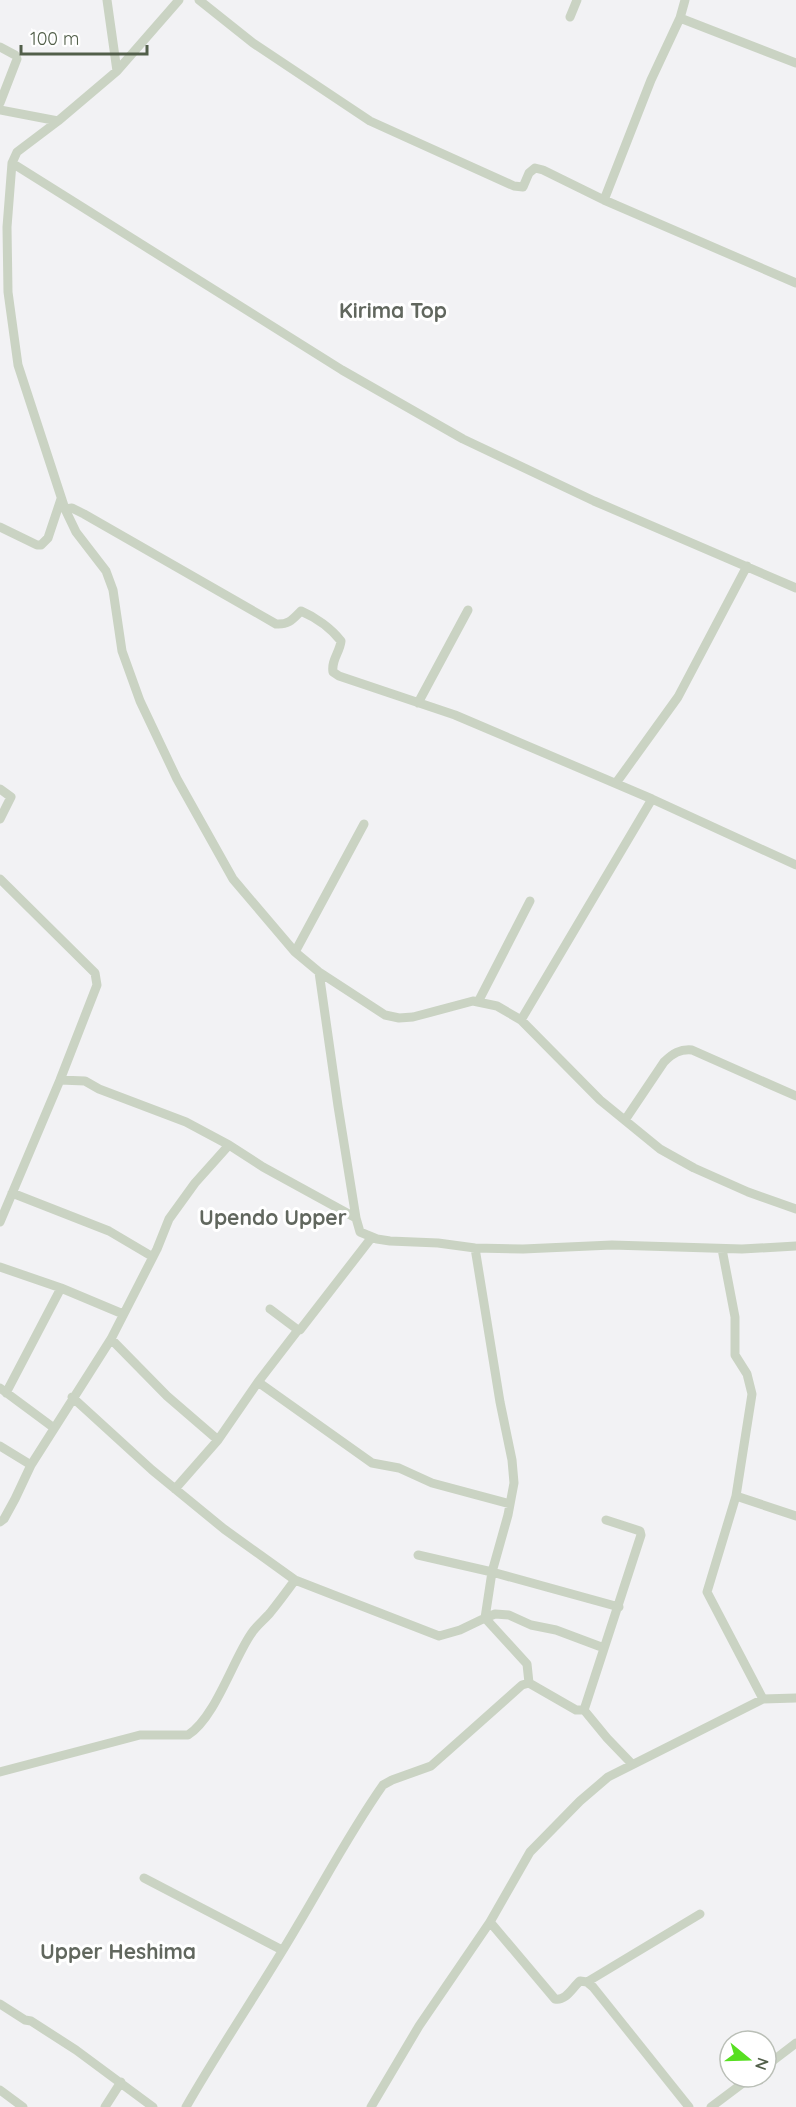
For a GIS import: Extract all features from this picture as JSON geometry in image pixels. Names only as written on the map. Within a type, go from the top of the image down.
[{"type":"street","points":[[107,0],[117,72]]},
{"type":"street","points":[[179,0],[117,72],[20,149],[14,157],[7,227],[4,292],[18,365],[63,504],[76,532],[106,572],[113,590],[122,651],[140,701],[177,779],[233,879],[295,952],[319,972],[385,1015],[399,1018],[413,1017],[473,1001],[497,1006],[521,1020],[600,1100],[660,1149],[694,1168],[748,1192],[796,1209]]},
{"type":"street","points":[[200,0],[253,43],[370,121],[514,186],[523,187],[529,173],[535,168],[796,283]]},
{"type":"street","points":[[570,17],[577,0]]},
{"type":"street","points":[[604,200],[651,80],[680,18],[685,0]]},
{"type":"street","points":[[680,18],[796,63]]},
{"type":"street","points":[[0,47],[15,55],[17,59],[0,103]]},
{"type":"street","points":[[0,110],[58,121]]},
{"type":"street","points":[[12,163],[342,370],[463,439],[594,501],[796,588]]},
{"type":"street","points":[[0,528],[41,545],[48,537],[63,504]]},
{"type":"street","points":[[63,504],[276,624],[283,625],[290,622],[301,611],[310,615],[335,633],[340,641],[332,666],[333,672],[355,682],[455,715],[616,783],[796,865]]},
{"type":"street","points":[[616,783],[678,697],[747,566]]},
{"type":"street","points":[[418,703],[468,610]]},
{"type":"street","points":[[0,789],[11,797],[0,819]]},
{"type":"street","points":[[521,1020],[652,799]]},
{"type":"street","points":[[295,952],[364,824]]},
{"type":"street","points":[[0,879],[94,973],[97,986],[0,1222]]},
{"type":"street","points":[[478,1002],[530,901]]},
{"type":"street","points":[[319,972],[338,1106],[360,1232],[390,1241],[438,1243],[475,1248],[523,1249],[612,1245],[722,1249],[796,1246]]},
{"type":"street","points":[[625,1120],[664,1062],[681,1049],[692,1050],[796,1096]]},
{"type":"street","points":[[60,1080],[85,1081],[99,1089],[186,1122],[356,1218]]},
{"type":"street","points":[[1,1519],[72,1397],[111,1339],[153,1257],[169,1219],[195,1184],[230,1145]]},
{"type":"street","points":[[12,1193],[109,1231],[153,1257]]},
{"type":"street","points":[[176,1489],[219,1440],[258,1382],[372,1237]]},
{"type":"street","points":[[475,1248],[514,1483],[492,1572],[485,1618]]},
{"type":"street","points":[[722,1249],[735,1317],[735,1355],[747,1374],[752,1394],[736,1497],[707,1594],[764,1699]]},
{"type":"street","points":[[0,1267],[61,1288],[123,1314]]},
{"type":"street","points":[[54,1428],[3,1390],[61,1288]]},
{"type":"street","points":[[270,1309],[298,1330]]},
{"type":"street","points":[[111,1339],[167,1396],[219,1440]]},
{"type":"street","points":[[258,1382],[372,1463],[399,1468],[432,1484],[510,1504]]},
{"type":"street","points":[[72,1397],[152,1470],[224,1529],[295,1580],[440,1636],[495,1614],[509,1615],[531,1625],[556,1630],[604,1648]]},
{"type":"street","points":[[0,1446],[31,1465]]},
{"type":"street","points":[[736,1497],[796,1516]]},
{"type":"street","points":[[584,1710],[641,1535],[640,1531],[606,1520]]},
{"type":"street","points":[[418,1555],[492,1572],[618,1607]]},
{"type":"street","points":[[0,1772],[140,1735],[188,1735],[200,1724],[229,1677],[251,1634],[295,1580]]},
{"type":"street","points":[[485,1618],[527,1664],[529,1683]]},
{"type":"street","points":[[529,1683],[576,1710],[584,1710]]},
{"type":"street","points":[[186,2107],[215,2055],[282,1950],[341,1849],[383,1785],[431,1766],[514,1690],[529,1683]]},
{"type":"street","points":[[371,2107],[419,2026],[490,1922],[530,1852],[587,1795],[608,1777],[764,1699],[796,1698]]},
{"type":"street","points":[[584,1710],[632,1764]]},
{"type":"street","points":[[144,1878],[282,1950]]},
{"type":"street","points":[[490,1922],[555,2000],[560,2000],[580,1981],[587,1982],[700,1914]]},
{"type":"street","points":[[587,1982],[689,2107]]},
{"type":"street","points":[[0,2004],[25,2020],[32,2021],[121,2082],[153,2107]]},
{"type":"street","points":[[778,2057],[796,2043]]},
{"type":"street","points":[[105,2107],[121,2082]]},
{"type":"street","points":[[711,2107],[735,2089]]},
{"type":"street","points":[[0,2090],[23,2107]]},
{"type":"district","name":"Kirima Top","points":[[393,311]]},
{"type":"district","name":"Upendo Upper","points":[[273,1218]]},
{"type":"district","name":"Upper Heshima","points":[[118,1952]]}]
